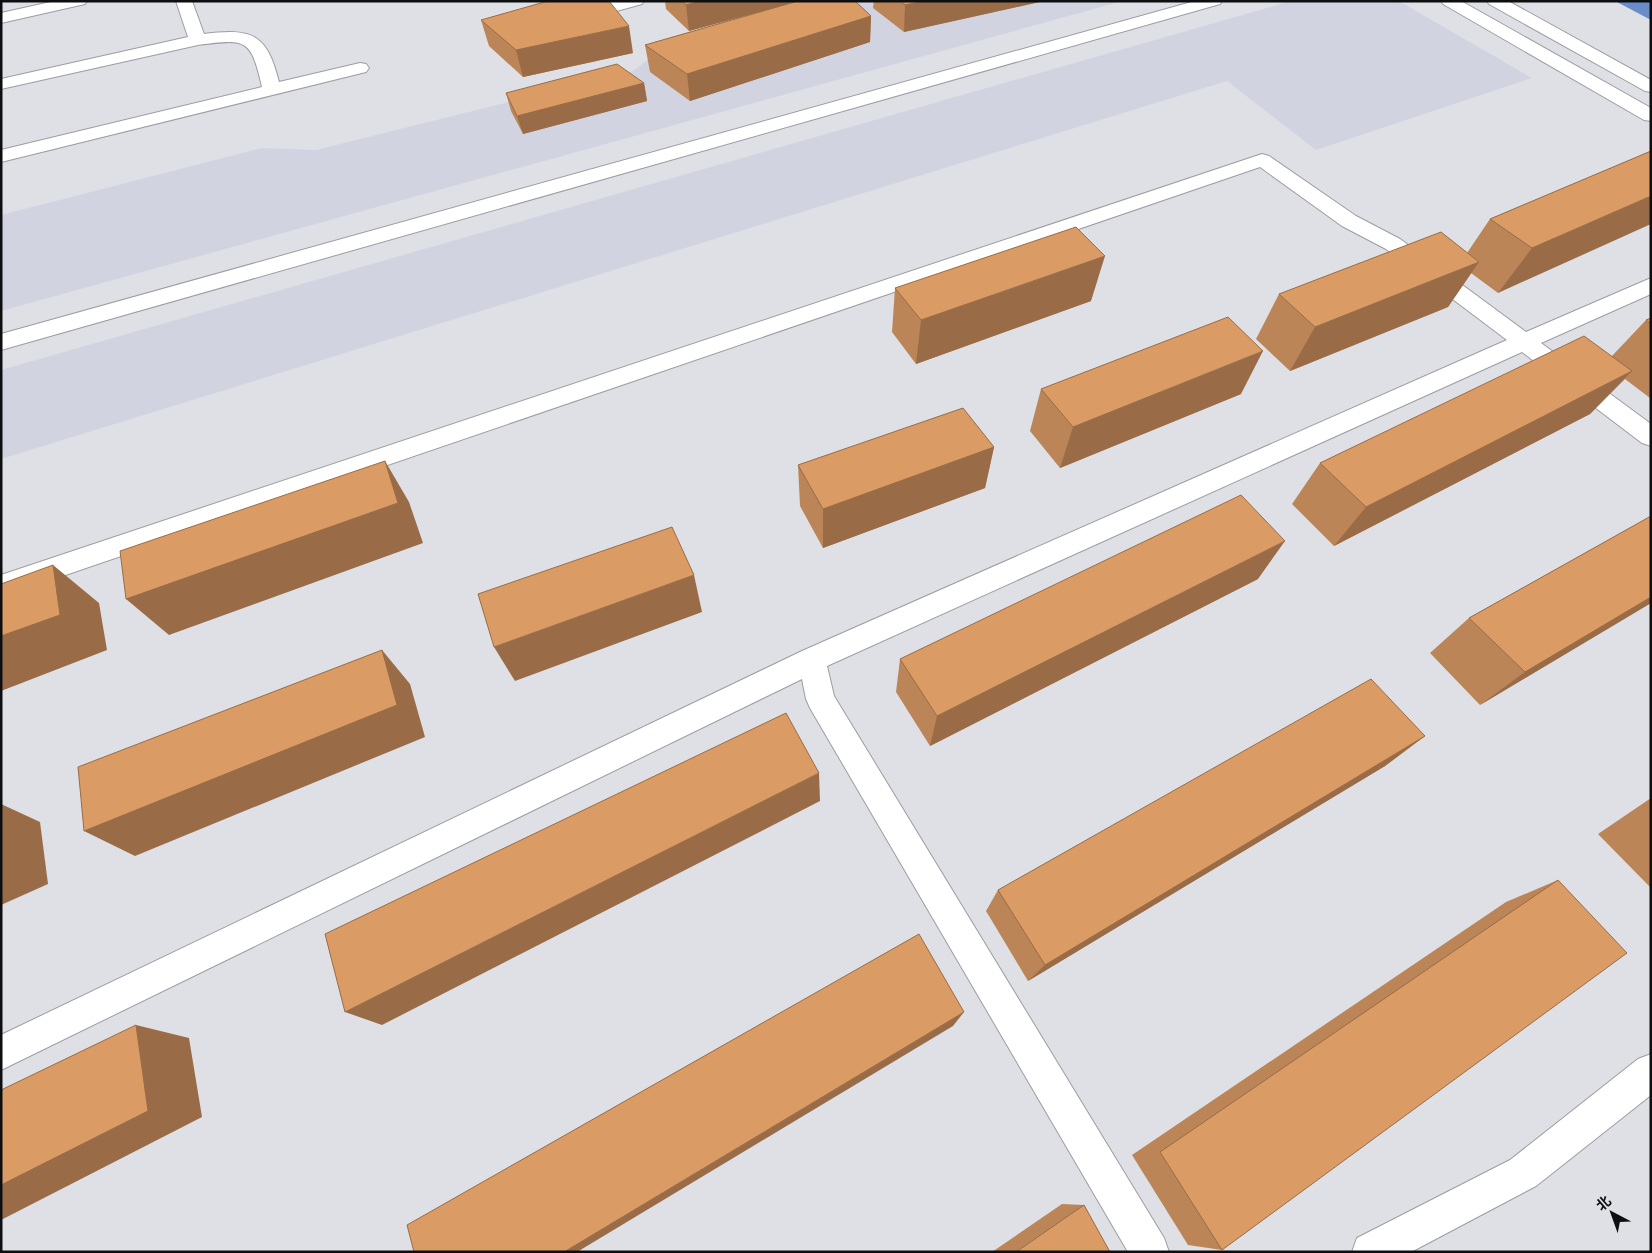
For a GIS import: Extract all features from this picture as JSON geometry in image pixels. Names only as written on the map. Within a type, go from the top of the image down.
[{"type":"street","points":[[1,18],[79,1]]},
{"type":"street","points":[[184,1],[198,40]]},
{"type":"street","points":[[610,1],[614,6],[636,1]]},
{"type":"street","points":[[1,342],[1214,1]]},
{"type":"street","points":[[1449,1],[1651,116]]},
{"type":"street","points":[[1495,1],[1651,87]]},
{"type":"street","points":[[1,84],[198,40],[220,38],[248,40],[258,48],[272,90]]},
{"type":"street","points":[[1,156],[360,68]]},
{"type":"street","points":[[1,586],[1262,160],[1349,221],[1393,244],[1651,437]]},
{"type":"street","points":[[1,1053],[812,660],[1651,285]]},
{"type":"street","points":[[812,660],[820,698],[1150,1252]]},
{"type":"street","points":[[1371,1252],[1523,1173],[1651,1072]]},
{"type":"shaded area","points":[[850,1],[1123,1],[1,311],[1,215],[262,148],[316,150],[633,71],[663,48]]},
{"type":"shaded area","points":[[1291,1],[1394,1],[1404,4],[1532,78],[1316,150],[1227,81],[1,459],[1,370]]},
{"type":"water","points":[[1615,1],[1651,1],[1651,20]]},
{"type":"building","points":[[548,1],[609,1],[629,26],[516,50],[481,20]]},
{"type":"building","points":[[682,1],[700,1],[686,5]]},
{"type":"building","points":[[798,1],[855,1],[871,16],[687,74],[645,45]]},
{"type":"building","points":[[900,1],[925,1],[905,5]]},
{"type":"building","points":[[617,64],[644,83],[517,116],[506,93]]},
{"type":"building","points":[[1651,151],[1651,196],[1532,248],[1490,219]]},
{"type":"building","points":[[1076,227],[1105,256],[921,320],[895,288]]},
{"type":"building","points":[[1441,232],[1479,262],[1315,327],[1279,294]]},
{"type":"building","points":[[1228,317],[1263,351],[1073,427],[1041,389]]},
{"type":"building","points":[[1584,336],[1632,371],[1366,507],[1320,463]]},
{"type":"building","points":[[963,408],[994,447],[823,509],[798,465]]},
{"type":"building","points":[[385,461],[398,503],[126,599],[120,551]]},
{"type":"building","points":[[1241,495],[1285,541],[937,716],[900,659]]},
{"type":"building","points":[[1651,516],[1651,597],[1525,672],[1469,618]]},
{"type":"building","points":[[672,527],[694,575],[494,647],[478,594]]},
{"type":"building","points":[[53,565],[60,615],[1,636],[1,584]]},
{"type":"building","points":[[382,650],[397,705],[84,831],[78,767]]},
{"type":"building","points":[[1371,679],[1425,736],[1045,965],[998,890]]},
{"type":"building","points":[[786,713],[819,773],[345,1012],[325,934]]},
{"type":"building","points":[[1558,880],[1627,953],[1222,1250],[1160,1152]]},
{"type":"building","points":[[919,934],[964,1012],[564,1252],[414,1252],[407,1225]]},
{"type":"building","points":[[136,1025],[148,1111],[1,1185],[1,1090]]},
{"type":"building","points":[[1084,1205],[1110,1252],[1016,1252]]}]
